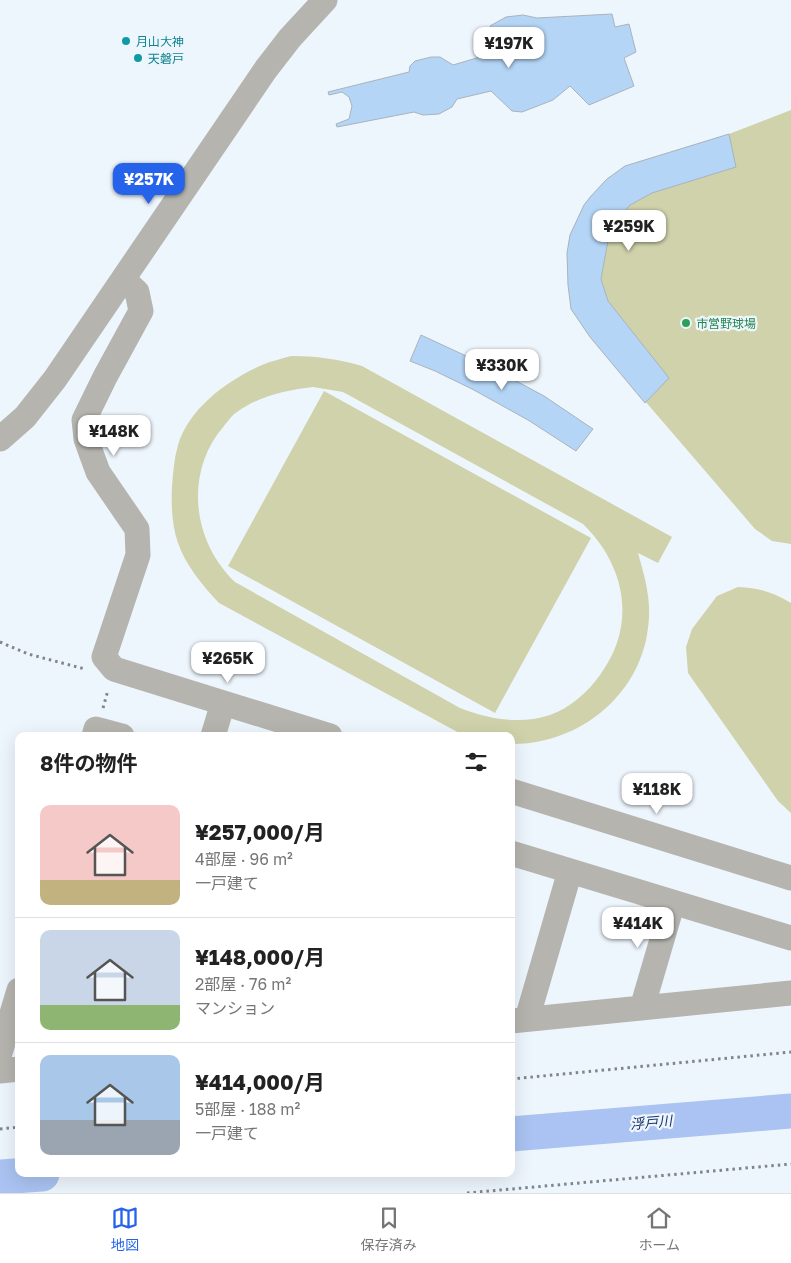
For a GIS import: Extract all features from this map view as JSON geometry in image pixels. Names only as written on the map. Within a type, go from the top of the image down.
[{"type":"street","points":[[0,439],[25,417],[55,379],[266,69],[290,38],[325,0]]},
{"type":"street","points":[[123,279],[137,292],[141,311],[84,420],[86,439],[98,472],[137,529],[138,555],[104,657],[114,669],[317,732]]},
{"type":"street","points":[[214,732],[223,703]]},
{"type":"street","points":[[515,792],[791,878]]},
{"type":"street","points":[[515,854],[791,938]]},
{"type":"street","points":[[570,871],[519,1020],[791,993]]},
{"type":"street","points":[[642,1008],[673,902]]},
{"type":"street","points":[[0,1053],[15,1003]]},
{"type":"street","points":[[0,1071],[15,1070]]},
{"type":"path","points":[[0,642],[28,654],[92,670],[114,669],[95,732]]},
{"type":"path","points":[[515,1080],[791,1052]]},
{"type":"path","points":[[0,1129],[15,1127]]},
{"type":"path","points":[[467,1193],[791,1164]]},
{"type":"green space","name":"市営野球場","points":[[791,110],[791,544],[772,541],[755,529],[590,337],[571,309],[567,253],[570,235],[584,205],[607,179],[625,166],[729,134]]},
{"type":"green space","points":[[291,356],[318,357],[362,366],[672,537],[658,563],[638,553],[648,599],[648,628],[643,653],[633,675],[619,695],[602,712],[582,726],[560,736],[536,742],[515,744],[515,732],[457,732],[219,603],[186,560],[174,530],[172,487],[178,445],[183,432],[200,407],[223,387],[249,371]],"holes":[[[313,387],[343,392],[583,524],[598,540],[609,558],[622,596],[619,636],[612,656],[600,675],[584,693],[571,704],[557,712],[527,720],[493,718],[460,708],[235,582],[221,565],[210,547],[202,527],[198,506],[199,485],[203,464],[211,444],[233,415],[254,402],[293,390]]]},
{"type":"green space","points":[[324,391],[591,538],[495,713],[228,566]]},
{"type":"green space","points":[[738,587],[766,591],[791,603],[791,813],[778,801],[688,673],[686,647],[692,629],[717,596]]},
{"type":"building","points":[[612,14],[615,27],[629,24],[636,52],[624,58],[634,86],[589,105],[570,86],[553,100],[522,112],[512,111],[491,91],[457,99],[452,107],[439,114],[423,115],[414,112],[337,127],[336,124],[349,119],[352,106],[349,97],[342,92],[329,95],[328,92],[409,72],[410,66],[415,61],[431,57],[440,57],[453,65],[480,57],[485,41],[493,29],[490,26],[506,17],[523,15],[537,18]]},
{"type":"building","points":[[729,134],[736,167],[652,193],[630,205],[616,222],[608,240],[601,279],[608,301],[669,378],[645,403],[590,337],[571,309],[567,253],[570,235],[584,205],[591,196],[607,179],[625,166]]},
{"type":"building","points":[[421,335],[492,368],[544,396],[593,429],[576,451],[528,420],[472,389],[410,361]]},
{"type":"waterway","name":"浮戸川","points":[[515,1134],[791,1111]]},
{"type":"waterway","name":"浮戸川","points":[[0,1177],[15,1176]]},
{"type":"place","name":"月山大神","points":[[126,41]]},
{"type":"place","name":"天磐戸","points":[[138,58]]},
{"type":"place","name":"市営野球場","points":[[686,323]]}]
